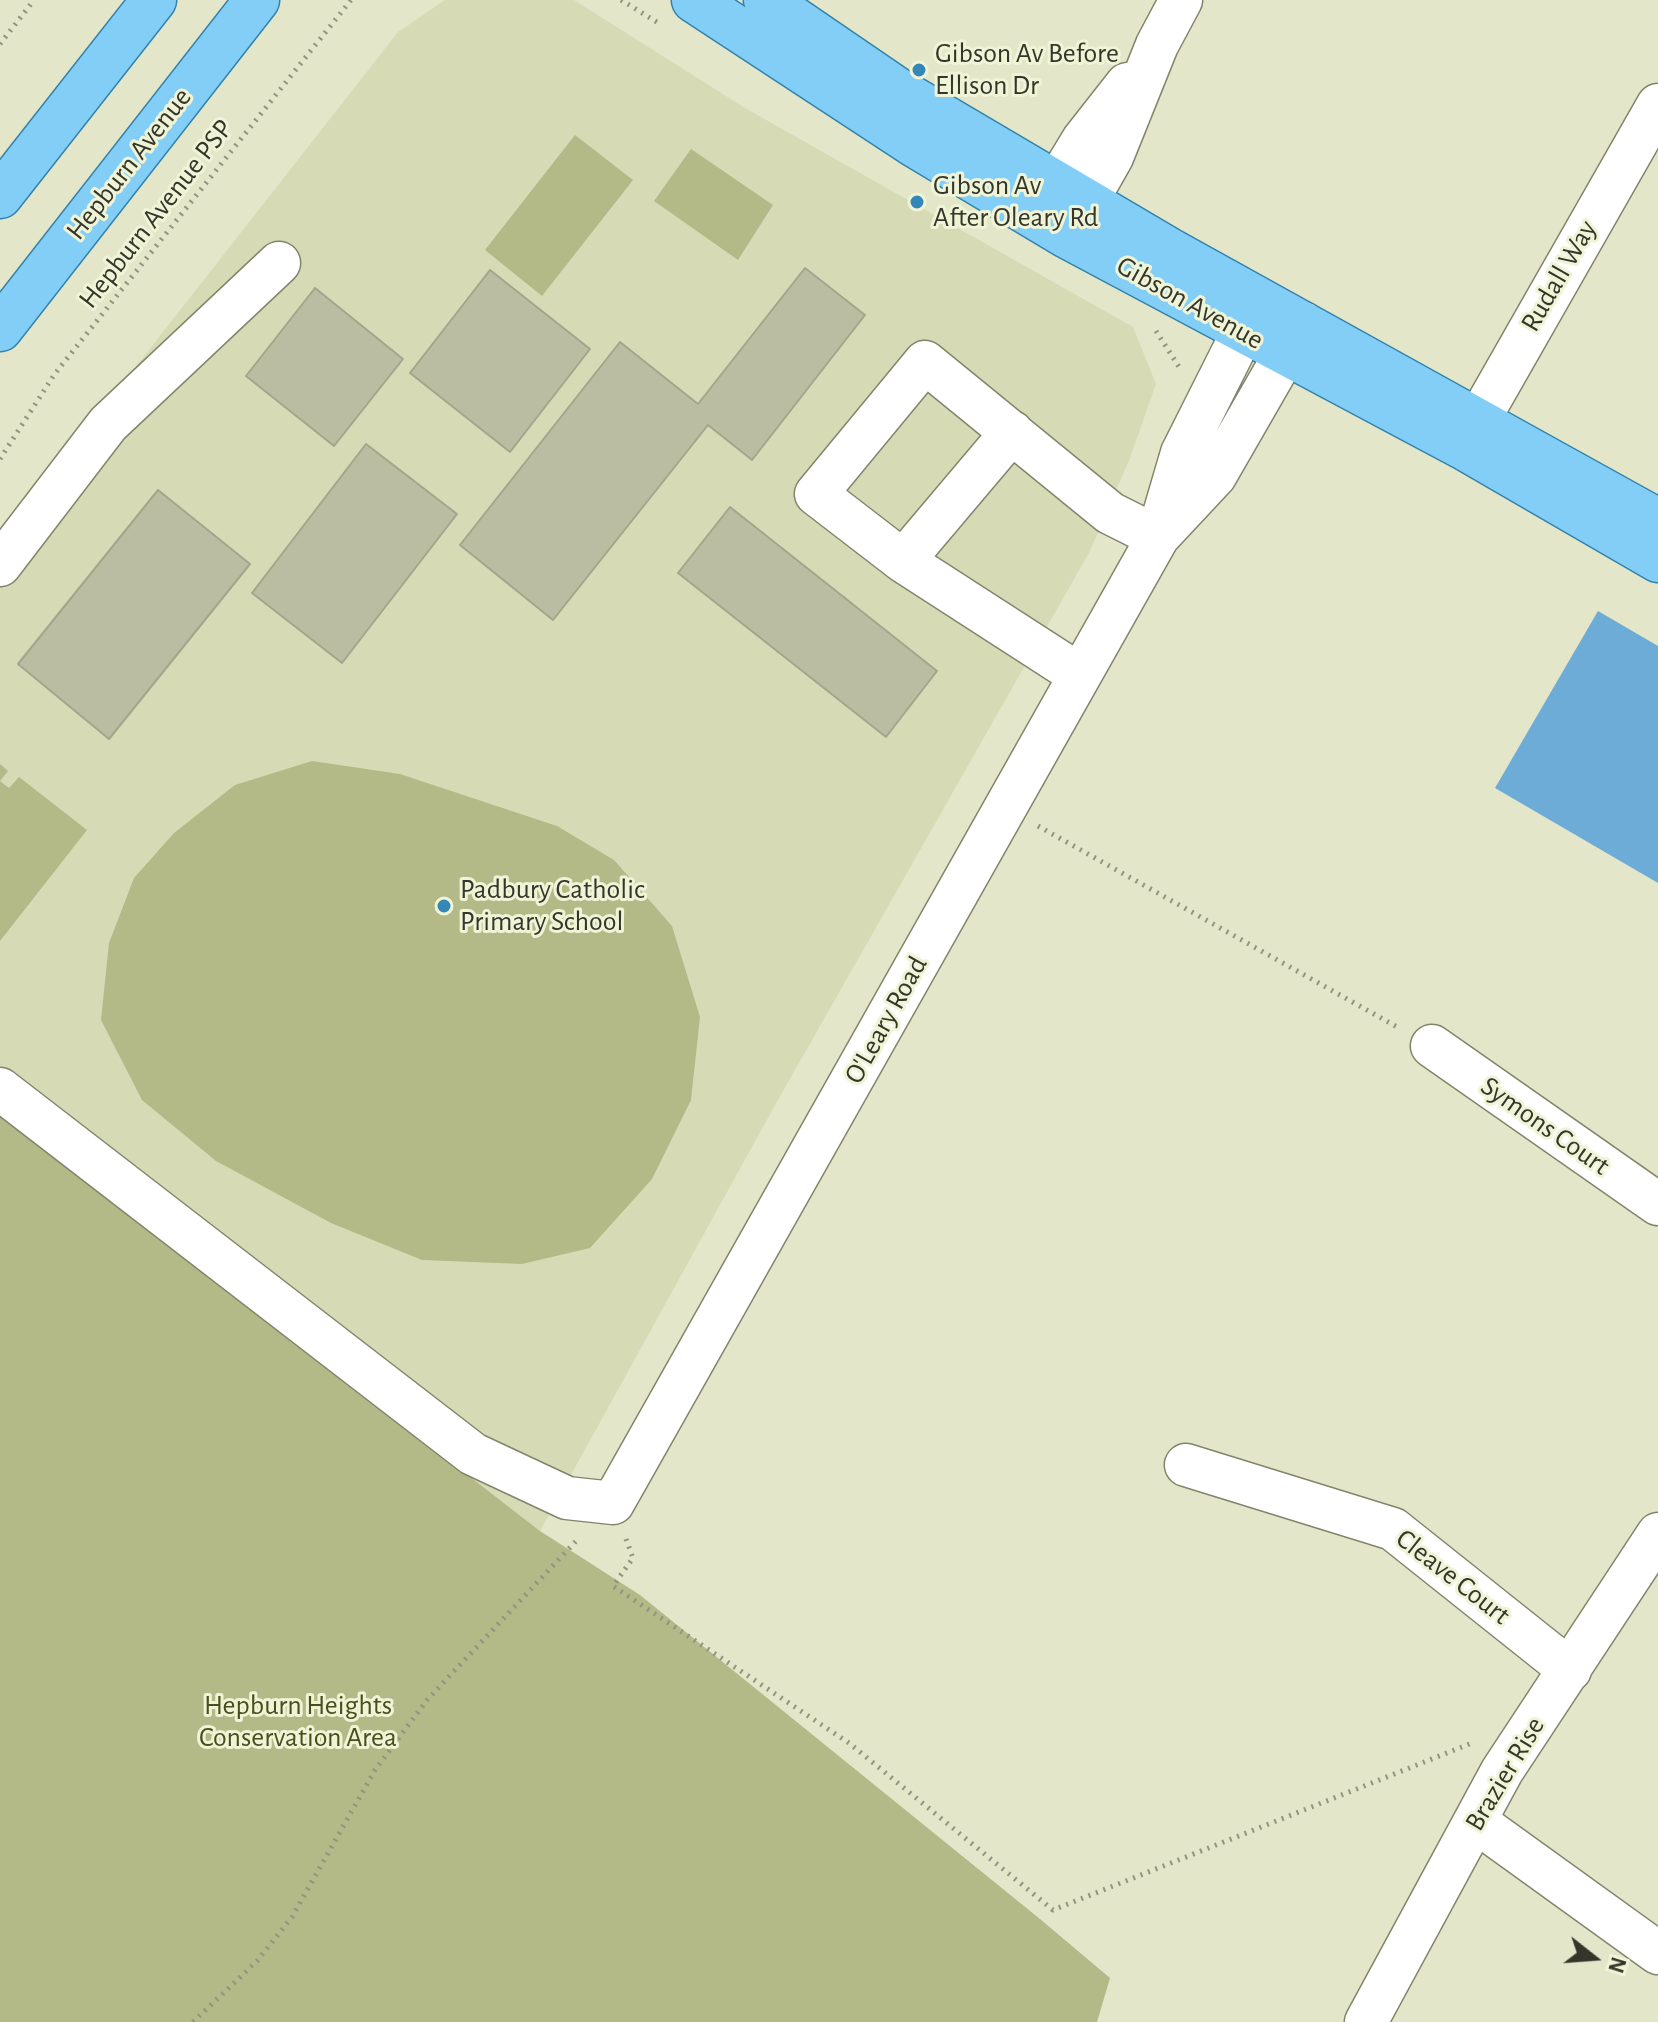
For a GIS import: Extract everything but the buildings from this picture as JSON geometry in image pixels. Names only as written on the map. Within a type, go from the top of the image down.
[{"type":"main road","points":[[0,196],[154,0]]},
{"type":"main road","name":"Hepburn Avenue","points":[[0,329],[257,0]]},
{"type":"main road","name":"Gibson Avenue","points":[[694,0],[915,145],[1062,209],[1293,339],[1471,433],[1658,521]]},
{"type":"main road","name":"Gibson Avenue","points":[[766,0],[1062,209]]},
{"type":"main road","name":"Gibson Avenue","points":[[1471,433],[1658,560]]},
{"type":"street","points":[[1062,209],[1083,140],[1157,45],[1181,0]]},
{"type":"street","name":"Rudall Way","points":[[1471,433],[1658,105]]},
{"type":"street","points":[[0,565],[108,424],[279,263]]},
{"type":"street","name":"O'Leary Road","points":[[1158,537],[1182,453],[1250,315]]},
{"type":"street","name":"O'Leary Road","points":[[613,1503],[1158,537],[1215,476],[1293,339]]},
{"type":"street","points":[[1078,674],[903,561],[816,494],[925,362],[1110,513],[1158,537]]},
{"type":"street","points":[[903,561],[1012,432]]},
{"type":"street","name":"Symons Court","points":[[1432,1046],[1658,1204]]},
{"type":"street","points":[[0,1089],[473,1454],[567,1498],[613,1503]]},
{"type":"street","name":"Cleave Court","points":[[1186,1465],[1393,1529],[1570,1670]]},
{"type":"street","name":"Brazier Rise","points":[[1366,2022],[1502,1771],[1658,1534]]},
{"type":"street","points":[[1475,1821],[1658,1953]]},
{"type":"path","points":[[0,44],[34,0]]},
{"type":"path","name":"Hepburn Avenue PSP","points":[[0,459],[54,375],[351,0]]},
{"type":"path","points":[[1005,808],[1432,1046]]},
{"type":"path","points":[[193,2022],[257,1961],[292,1917],[375,1770],[427,1700],[613,1503],[633,1558],[613,1586],[849,1743],[1053,1910],[1483,1739]]},
{"type":"shaded area","name":"Padbury Catholic Primary School","points":[[445,0],[574,0],[745,108],[1133,327],[1156,384],[1130,458],[1090,551],[774,1107],[540,1531],[0,1113],[0,540],[398,32]]},
{"type":"green space","points":[[575,135],[633,180],[542,296],[485,250]]},
{"type":"green space","points":[[691,149],[773,205],[738,260],[654,201]]},
{"type":"green space","points":[[312,761],[400,774],[557,826],[614,860],[672,926],[700,1017],[691,1100],[652,1179],[590,1248],[522,1264],[422,1260],[331,1223],[216,1161],[142,1100],[101,1020],[109,943],[134,878],[174,833],[235,785]]},
{"type":"green space","points":[[0,764],[8,771],[0,781]]},
{"type":"green space","points":[[19,777],[87,830],[0,941],[0,781],[9,788]]},
{"type":"green space","name":"Hepburn Heights Conservation Area","points":[[0,1113],[540,1531],[640,1595],[1040,1919],[1110,1978],[1097,2022],[0,2022]]},
{"type":"water","points":[[1598,611],[1658,646],[1658,883],[1495,788]]},
{"type":"place","name":"Gibson Av Before Ellison Dr","points":[[919,70]]},
{"type":"place","name":"Gibson Av After Oleary Rd","points":[[917,202]]},
{"type":"place","name":"Padbury Catholic Primary School","points":[[444,906]]}]
